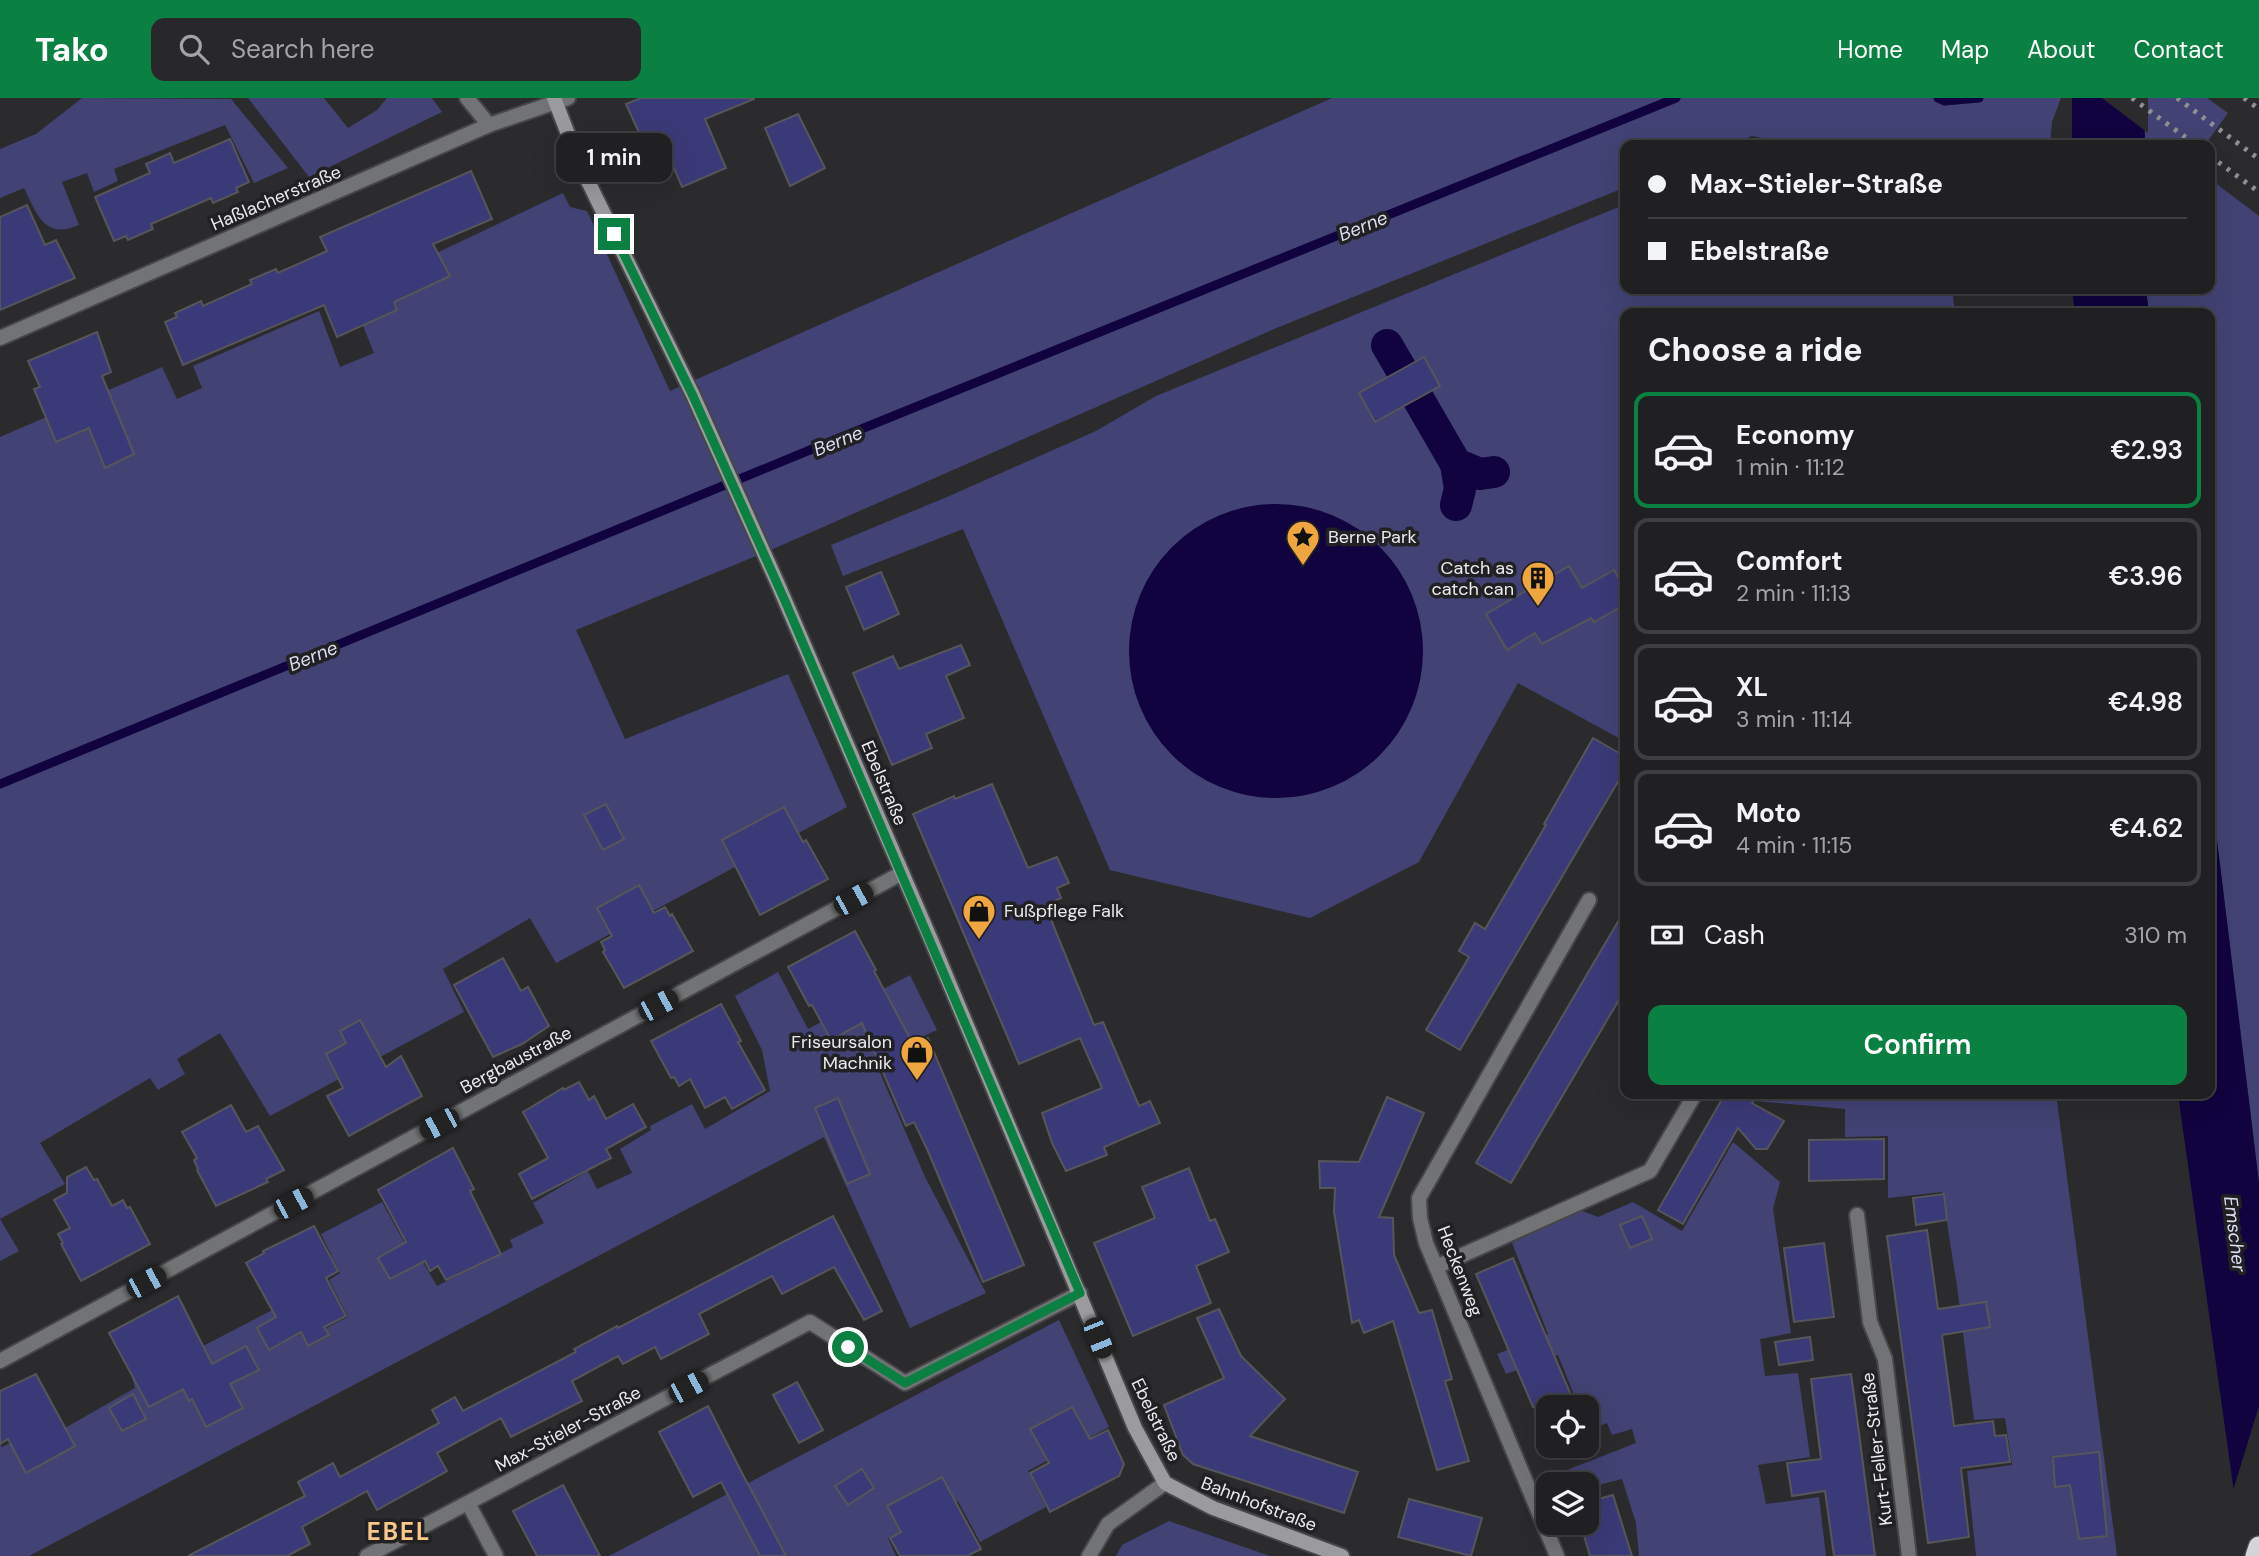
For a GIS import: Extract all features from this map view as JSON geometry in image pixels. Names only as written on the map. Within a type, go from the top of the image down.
[{"type":"highway","points":[[2256,1556],[2259,1547]]},
{"type":"street","points":[[467,98],[489,125]]},
{"type":"street","name":"Haßlacherstraße","points":[[0,338],[489,125],[559,100]]},
{"type":"street","name":"Ebelstraße","points":[[559,100],[580,165],[702,413],[902,873],[1135,1429],[1165,1483]]},
{"type":"street","name":"Bergbaustraße","points":[[0,1361],[902,873]]},
{"type":"street","name":"Heckenweg","points":[[1557,1556],[1426,1243],[1419,1198],[1589,900]]},
{"type":"street","points":[[1437,1267],[1650,1171],[1692,1099]]},
{"type":"street","name":"Kurt-Feller-Straße","points":[[1857,1215],[1870,1322],[1885,1359],[1909,1556]]},
{"type":"street","name":"Max-Stieler-Straße","points":[[367,1556],[810,1322],[905,1383],[1080,1293]]},
{"type":"street","points":[[1089,1556],[1108,1524],[1165,1483]]},
{"type":"street","name":"Bahnhofstraße","points":[[1165,1483],[1213,1508],[1342,1556]]},
{"type":"street","points":[[468,1503],[496,1556]]},
{"type":"shaded area","points":[[82,98],[231,99],[288,168],[254,183],[225,125],[114,169],[118,181],[94,192],[87,173],[62,182],[79,225],[67,229],[50,227],[38,215],[24,188],[0,198],[0,149],[36,134]]},
{"type":"shaded area","points":[[248,98],[324,98],[348,128],[377,110],[387,98],[432,98],[442,112],[309,177]]},
{"type":"shaded area","points":[[1332,98],[2061,98],[2052,122],[2050,140],[1774,140],[1752,136],[1741,140],[1620,140],[1620,189],[1274,329],[773,549],[576,630],[625,739],[788,674],[847,807],[556,963],[530,918],[443,969],[464,1012],[270,1116],[220,1033],[177,1059],[185,1074],[158,1090],[150,1078],[40,1143],[65,1184],[0,1219],[0,437],[162,367],[177,399],[202,388],[193,366],[319,311],[340,367],[374,353],[350,294],[563,193],[570,207],[587,211],[670,391]]},
{"type":"shaded area","points":[[2144,98],[2207,98],[2228,113],[2209,140],[2145,140]]},
{"type":"shaded area","points":[[2215,183],[2259,216],[2259,1183],[2215,824],[2215,308],[2148,308],[2147,294],[2215,294]]},
{"type":"shaded area","name":"Berne Park","points":[[1620,206],[1620,294],[1953,294],[1954,308],[1620,308],[1620,739],[1518,683],[1419,862],[1310,918],[1110,870],[963,529],[843,576],[831,545],[1096,431],[1156,396]]},
{"type":"shaded area","points":[[778,972],[808,1029],[910,975],[937,1030],[874,1059],[925,1177],[986,1293],[910,1328],[824,1137],[29,1556],[0,1556],[0,1444],[2,1447],[59,1419],[65,1428],[135,1388],[131,1374],[172,1351],[178,1359],[284,1304],[308,1347],[330,1336],[326,1328],[348,1317],[329,1280],[340,1273],[321,1234],[382,1202],[404,1242],[410,1240],[437,1286],[513,1247],[510,1240],[544,1223],[533,1203],[588,1171],[597,1189],[632,1173],[620,1149],[651,1130],[650,1126],[692,1104],[705,1129],[770,1091],[762,1050],[735,996]]},
{"type":"shaded area","points":[[2057,1099],[2117,1556],[1976,1556],[1967,1471],[2012,1465],[2005,1418],[1974,1420],[1942,1192],[1888,1198],[1888,1136],[1845,1137],[1845,1109],[1754,1101]]},
{"type":"shaded area","points":[[1733,1142],[1780,1182],[1773,1209],[1791,1333],[1760,1339],[1765,1376],[1798,1373],[1810,1457],[1758,1465],[1766,1504],[1819,1497],[1826,1556],[1639,1556],[1636,1523],[1622,1479],[1599,1485],[1599,1472],[1562,1472],[1636,1443],[1632,1429],[1612,1435],[1607,1423],[1599,1426],[1599,1395],[1574,1395],[1558,1355],[1506,1374],[1497,1354],[1548,1334],[1512,1243],[1577,1209],[1598,1217],[1633,1202],[1682,1231]]},
{"type":"shaded area","points":[[0,1219],[19,1251],[0,1261]]},
{"type":"shaded area","points":[[1059,1320],[1109,1427],[1028,1471],[1046,1507],[980,1542],[958,1501],[888,1538],[896,1556],[609,1556]]},
{"type":"shaded area","points":[[1169,1521],[1270,1556],[1116,1556],[1122,1545]]},
{"type":"water","points":[[2072,98],[2144,98],[2145,140],[2072,140]]},
{"type":"water","points":[[2073,294],[2147,294],[2148,308],[2074,308]]},
{"type":"water","points":[[1276,504],[1305,507],[1332,515],[1358,529],[1380,547],[1398,569],[1412,595],[1420,622],[1423,651],[1420,680],[1412,707],[1398,733],[1380,755],[1358,773],[1332,787],[1305,795],[1276,798],[1247,795],[1220,787],[1194,773],[1172,755],[1154,733],[1140,707],[1132,680],[1129,651],[1132,622],[1140,595],[1154,569],[1172,547],[1194,529],[1220,515],[1247,507]]},
{"type":"water","name":"Emscher","points":[[2215,824],[2259,1183],[2259,1556],[2243,1556],[2179,1099],[2215,1099]]},
{"type":"pier","points":[[2102,98],[2148,98],[2148,133]]},
{"type":"pier","points":[[2259,1406],[2259,1556],[2240,1556],[2231,1497]]},
{"type":"building","points":[[641,98],[754,99],[705,119],[726,168],[682,187],[662,140],[645,146],[626,104]]},
{"type":"building","points":[[798,114],[825,168],[790,186],[765,128]]},
{"type":"building","points":[[230,139],[249,182],[236,188],[238,192],[213,203],[211,198],[151,224],[153,229],[128,240],[126,236],[114,241],[95,197],[150,173],[146,164],[170,153],[174,163]]},
{"type":"building","points":[[471,171],[492,219],[433,244],[450,276],[394,302],[397,310],[337,337],[324,305],[183,365],[165,322],[177,317],[175,313],[201,301],[203,306],[252,284],[250,280],[276,269],[278,273],[327,251],[320,237]]},
{"type":"building","points":[[27,205],[45,245],[56,240],[75,278],[0,310],[0,217]]},
{"type":"building","points":[[97,332],[111,372],[102,376],[134,454],[105,468],[89,428],[56,442],[34,389],[40,387],[28,361]]},
{"type":"building","points":[[1424,357],[1440,386],[1375,422],[1359,393]]},
{"type":"building","name":"Catch as catch can","points":[[1569,566],[1582,588],[1614,570],[1620,581],[1620,607],[1594,622],[1591,618],[1542,644],[1535,633],[1507,650],[1486,614]]},
{"type":"building","points":[[881,572],[899,614],[864,630],[846,587]]},
{"type":"building","points":[[961,645],[970,665],[946,676],[964,718],[926,734],[932,748],[892,765],[853,673],[893,656],[899,669]]},
{"type":"building","points":[[1593,738],[1620,754],[1620,778],[1460,1050],[1426,1030],[1469,957],[1459,951],[1475,923],[1485,929],[1546,825],[1544,824]]},
{"type":"building","points":[[992,784],[1028,868],[1057,857],[1069,883],[1057,888],[1061,898],[1045,905],[1094,1025],[1103,1022],[1139,1106],[1150,1101],[1160,1123],[1104,1147],[1107,1155],[1066,1171],[1052,1143],[1042,1113],[1102,1088],[1080,1038],[1019,1064],[913,814],[954,796],[955,799]]},
{"type":"building","points":[[606,804],[624,839],[603,850],[584,815]]},
{"type":"building","points":[[784,807],[828,879],[760,915],[722,840]]},
{"type":"building","points":[[639,885],[654,913],[665,907],[670,916],[672,914],[693,951],[624,988],[603,952],[605,950],[601,942],[612,936],[597,908]]},
{"type":"building","points":[[1620,918],[1620,998],[1511,1183],[1476,1163]]},
{"type":"building","points":[[855,931],[913,1044],[928,1038],[1024,1265],[983,1282],[927,1149],[914,1122],[906,1126],[862,1023],[831,1040],[788,967]]},
{"type":"building","points":[[503,958],[521,991],[528,987],[549,1026],[522,1044],[493,1057],[454,985]]},
{"type":"building","points":[[721,1004],[741,1041],[738,1042],[765,1090],[732,1109],[725,1097],[705,1108],[690,1079],[679,1086],[674,1077],[671,1078],[651,1041]]},
{"type":"building","points":[[360,1020],[386,1067],[401,1056],[422,1096],[349,1136],[327,1096],[343,1088],[326,1054],[346,1043],[340,1031]]},
{"type":"building","points":[[579,1082],[589,1100],[594,1096],[606,1119],[633,1104],[646,1127],[606,1149],[611,1158],[532,1199],[519,1174],[548,1158],[523,1112],[563,1088],[564,1090]]},
{"type":"building","points":[[1387,1097],[1424,1113],[1379,1217],[1393,1218],[1394,1255],[1419,1313],[1432,1310],[1452,1379],[1445,1381],[1469,1461],[1437,1470],[1393,1321],[1364,1333],[1359,1320],[1352,1323],[1334,1212],[1335,1188],[1320,1188],[1319,1161],[1359,1162]]},
{"type":"building","points":[[838,1098],[870,1174],[847,1184],[815,1108]]},
{"type":"building","points":[[1722,1099],[1754,1099],[1752,1103],[1784,1121],[1767,1149],[1756,1149],[1738,1128],[1683,1224],[1658,1210]]},
{"type":"building","points":[[231,1105],[246,1132],[258,1126],[284,1170],[266,1179],[268,1182],[216,1206],[197,1170],[194,1160],[197,1158],[182,1132]]},
{"type":"building","points":[[1884,1139],[1884,1179],[1809,1181],[1809,1140]]},
{"type":"building","points":[[453,1148],[474,1189],[470,1191],[501,1254],[446,1280],[438,1266],[430,1271],[425,1261],[390,1279],[378,1258],[406,1242],[378,1190]]},
{"type":"building","points":[[86,1167],[94,1180],[97,1179],[112,1206],[123,1200],[127,1208],[130,1207],[150,1244],[81,1281],[61,1244],[63,1243],[58,1234],[70,1228],[54,1200],[67,1193],[67,1177]]},
{"type":"building","points":[[1189,1168],[1210,1221],[1215,1219],[1229,1252],[1196,1266],[1211,1303],[1133,1336],[1094,1243],[1155,1218],[1142,1187]]},
{"type":"building","points":[[1944,1194],[1947,1220],[1916,1225],[1913,1198]]},
{"type":"building","points":[[833,1216],[882,1311],[864,1320],[834,1267],[782,1294],[772,1276],[699,1314],[709,1334],[661,1359],[655,1347],[623,1364],[618,1356],[572,1381],[582,1401],[511,1437],[501,1418],[437,1453],[447,1471],[377,1510],[367,1491],[302,1527],[310,1544],[287,1556],[188,1556],[305,1496],[298,1482],[333,1463],[340,1477],[439,1423],[432,1410],[455,1397],[463,1411],[576,1352],[574,1349],[617,1326],[618,1328]]},
{"type":"building","points":[[1642,1216],[1652,1239],[1630,1248],[1620,1225]]},
{"type":"building","points":[[314,1226],[338,1271],[326,1278],[346,1316],[324,1327],[329,1335],[308,1346],[301,1332],[269,1350],[257,1328],[276,1317],[246,1263],[264,1253],[263,1251]]},
{"type":"building","points":[[1927,1230],[1938,1309],[1986,1302],[1990,1327],[1942,1335],[1954,1426],[1993,1421],[1995,1436],[2006,1435],[2010,1462],[1961,1468],[1969,1537],[1928,1543],[1887,1236]]},
{"type":"building","points":[[1824,1243],[1834,1317],[1794,1322],[1784,1248]]},
{"type":"building","points":[[1513,1258],[1571,1395],[1536,1395],[1536,1407],[1533,1407],[1476,1274]]},
{"type":"building","points":[[178,1296],[212,1364],[246,1346],[259,1370],[230,1384],[243,1408],[206,1427],[192,1399],[189,1401],[183,1389],[149,1407],[109,1333]]},
{"type":"building","points":[[1219,1309],[1241,1356],[1285,1399],[1250,1436],[1358,1472],[1344,1513],[1193,1464],[1183,1455],[1164,1405],[1224,1378],[1197,1318]]},
{"type":"building","points":[[1810,1337],[1813,1360],[1779,1365],[1775,1342]]},
{"type":"building","points":[[36,1374],[75,1446],[26,1473],[8,1439],[0,1444],[0,1391]]},
{"type":"building","points":[[1851,1374],[1875,1556],[1834,1556],[1825,1491],[1792,1496],[1787,1463],[1821,1459],[1811,1379]]},
{"type":"building","points":[[797,1382],[823,1430],[799,1443],[773,1395]]},
{"type":"building","points":[[133,1394],[146,1419],[122,1431],[109,1408]]},
{"type":"building","points":[[708,1406],[786,1556],[760,1556],[721,1482],[693,1497],[659,1432]]},
{"type":"building","points":[[1072,1407],[1090,1439],[1108,1430],[1124,1464],[1119,1476],[1050,1512],[1030,1473],[1049,1463],[1030,1429]]},
{"type":"building","points":[[2099,1452],[2107,1536],[2079,1539],[2070,1485],[2055,1487],[2053,1457]]},
{"type":"building","points":[[862,1469],[874,1488],[848,1505],[835,1486]]},
{"type":"building","points":[[942,1477],[981,1549],[967,1556],[900,1556],[890,1538],[901,1532],[887,1506]]},
{"type":"building","points":[[563,1485],[600,1556],[537,1556],[513,1511]]},
{"type":"building","points":[[1613,1495],[1632,1556],[1590,1556],[1584,1535],[1599,1535],[1599,1499]]},
{"type":"building","points":[[1409,1499],[1482,1518],[1471,1556],[1398,1537]]},
{"type":"waterway","name":"Berne","points":[[0,784],[822,445],[1676,98]]},
{"type":"waterway","name":"Berne","points":[[1938,98],[1945,101],[1979,98]]},
{"type":"waterway","points":[[1387,345],[1456,464],[1480,474],[1494,472]]},
{"type":"waterway","points":[[1456,464],[1460,489],[1456,505]]},
{"type":"railway","points":[[2132,98],[2189,140]]},
{"type":"railway","points":[[2177,98],[2259,159]]},
{"type":"railway","points":[[2244,98],[2259,109]]},
{"type":"railway","points":[[2215,160],[2259,192]]},
{"type":"place","name":"Berne Park","points":[[1303,567]]},
{"type":"place","name":"Catch as catch can","points":[[1538,608]]},
{"type":"place","name":"Fußpflege Falk","points":[[979,941]]},
{"type":"place","name":"Friseursalon Machnik","points":[[917,1082]]},
{"type":"district","name":"EBEL","points":[[399,1531]]},
{"type":"route","points":[[614,234],[693,396],[785,601],[1080,1293],[905,1383],[848,1347]]}]
